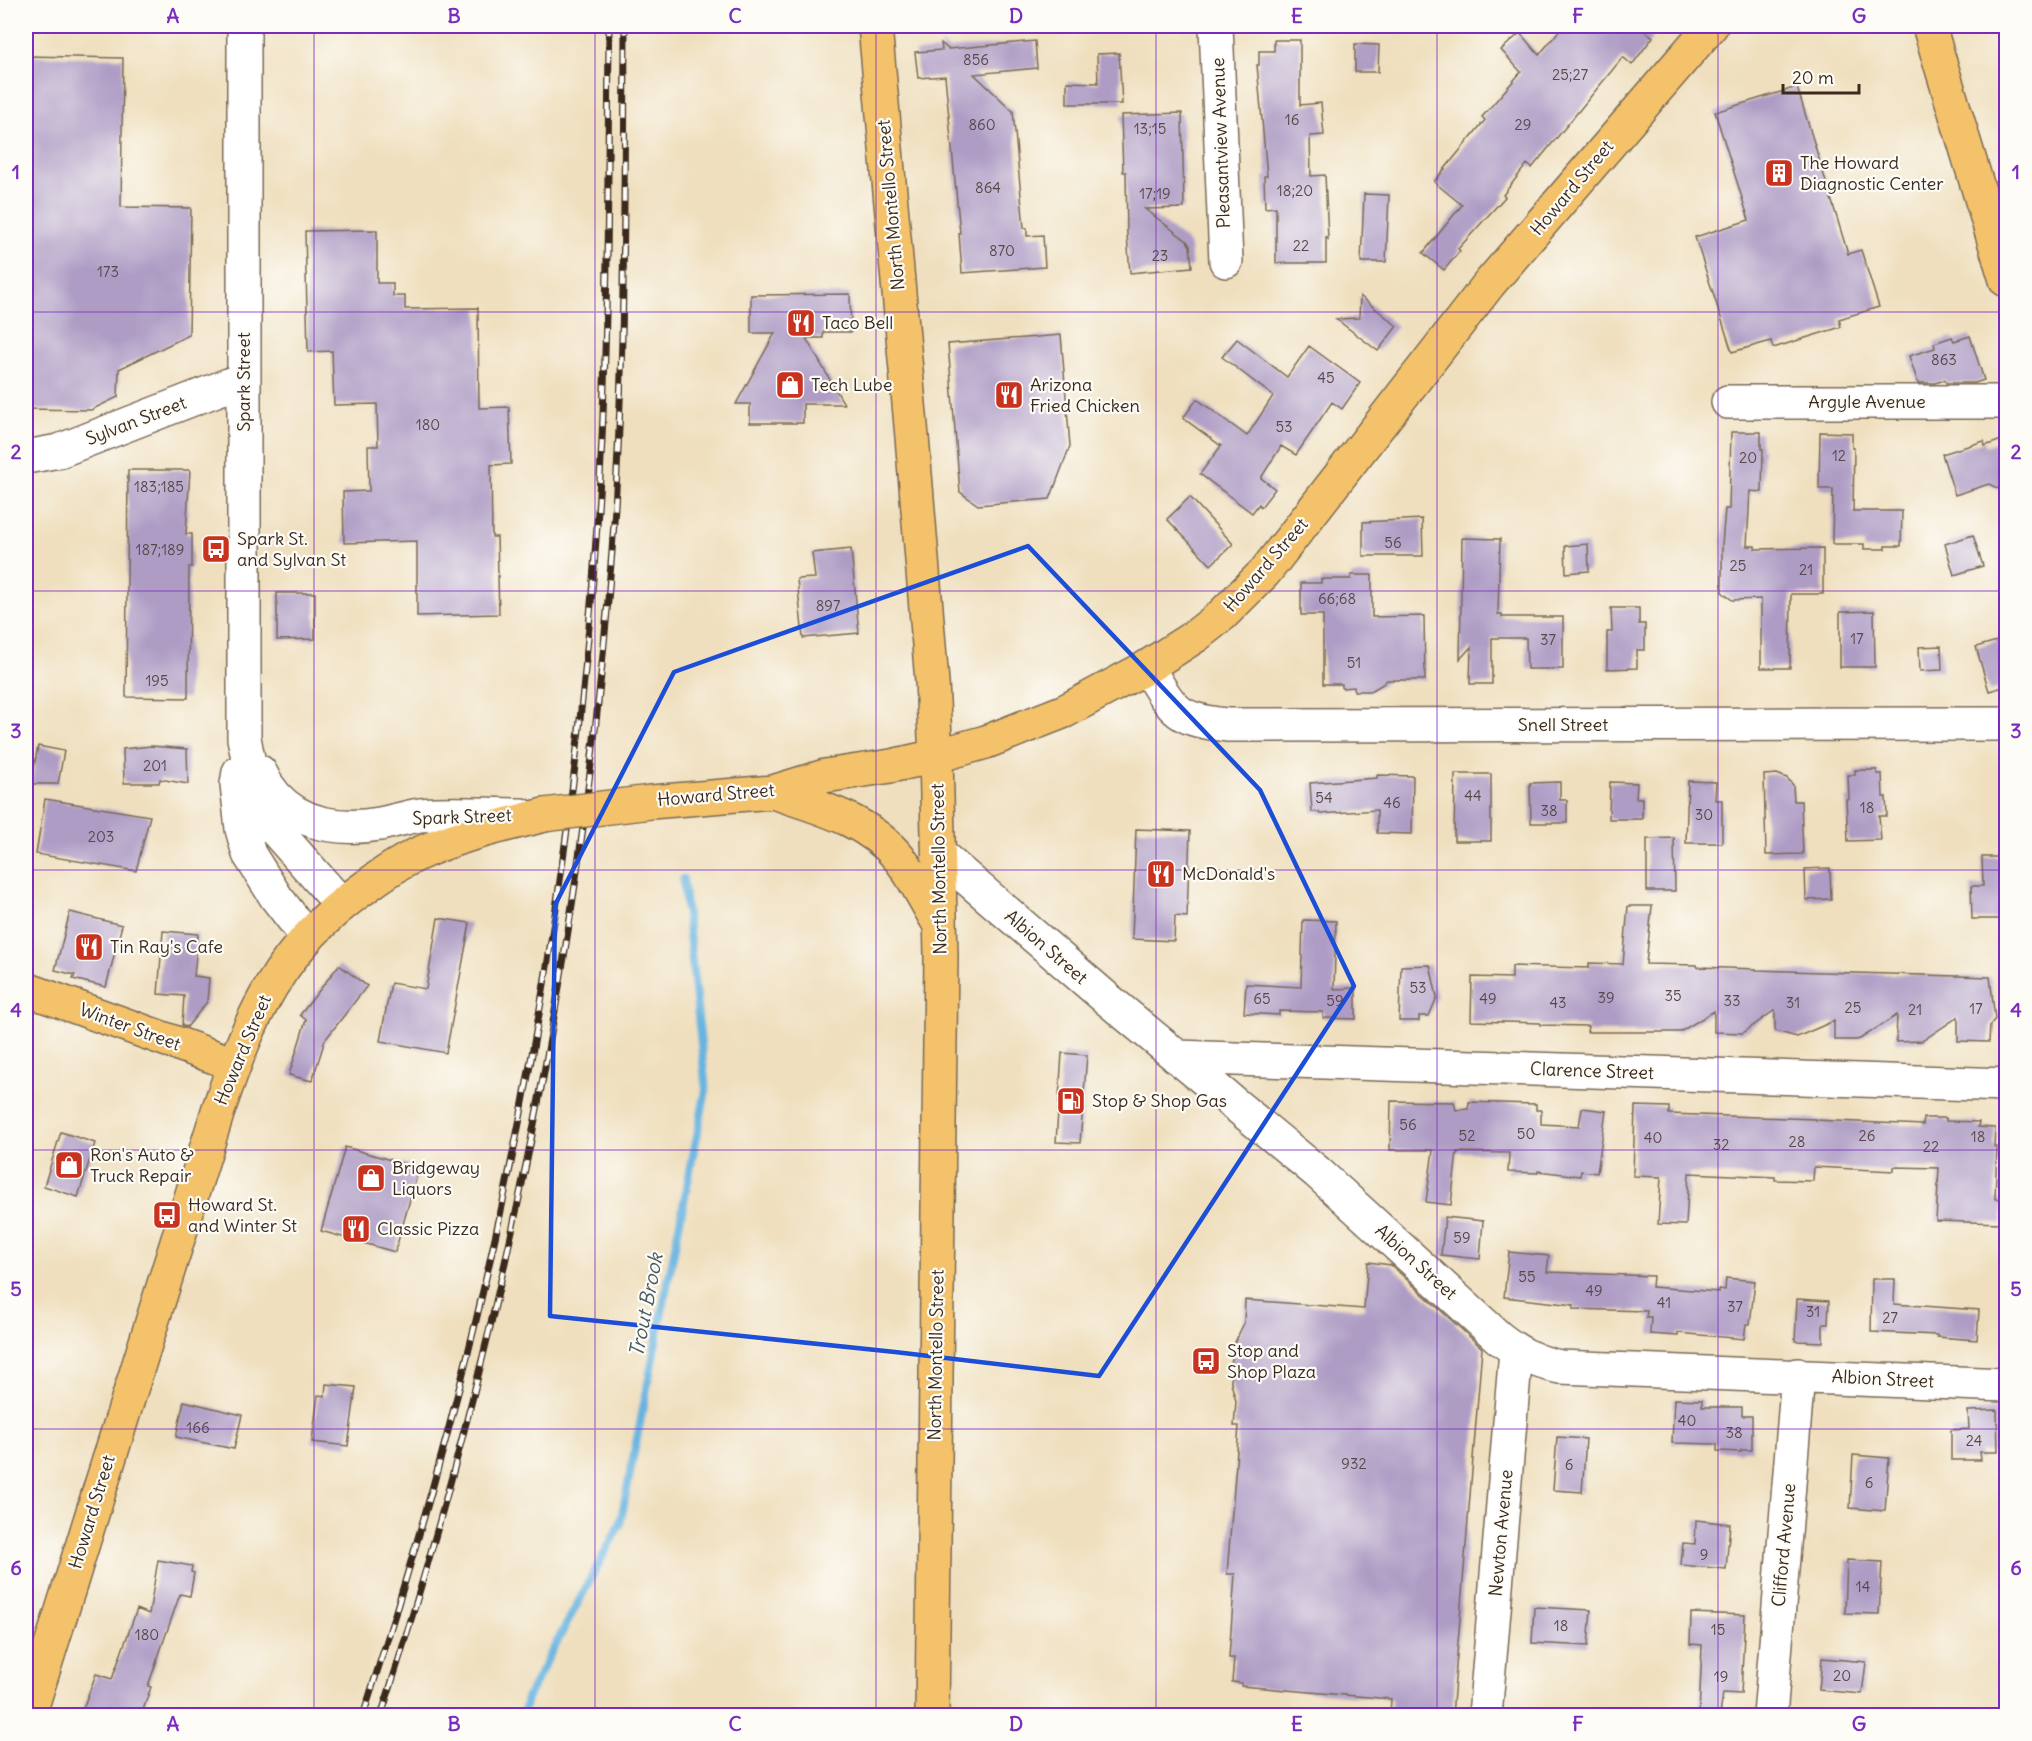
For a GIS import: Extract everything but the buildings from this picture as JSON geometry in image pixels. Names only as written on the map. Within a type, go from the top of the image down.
[{"type":"main road","name":"North Montello Street","points":[[875,26],[911,426],[936,756],[941,927],[932,1716]]},
{"type":"main road","name":"Howard Street","points":[[29,1716],[234,1064],[256,1011],[275,979],[307,937],[341,904],[380,876],[418,854],[462,837],[544,815],[651,802],[773,792],[825,776],[891,766],[936,756],[986,742],[1065,711],[1172,652],[1222,615],[1265,572],[1489,284],[1711,26]]},
{"type":"main road","points":[[1929,26],[2007,280]]},
{"type":"main road","points":[[773,792],[830,811],[868,829],[899,858],[941,927]]},
{"type":"main road","name":"Winter Street","points":[[26,989],[234,1064]]},
{"type":"street","name":"Spark Street","points":[[244,26],[244,738],[237,784],[242,829],[249,854],[276,897],[307,937]]},
{"type":"street","name":"Pleasantview Avenue","points":[[1216,26],[1226,261]]},
{"type":"street","name":"Sylvan Street","points":[[26,458],[59,451],[244,379]]},
{"type":"street","name":"Argyle Avenue","points":[[1728,402],[2007,402]]},
{"type":"street","name":"Snell Street","points":[[1147,667],[1171,707],[1186,717],[1205,723],[1228,725],[2007,724]]},
{"type":"street","name":"Spark Street","points":[[244,738],[264,782],[282,804],[305,818],[326,825],[354,827],[420,815],[544,815]]},
{"type":"street","name":"Spark Street","points":[[244,738],[255,794],[269,823],[341,904]]},
{"type":"street","name":"Albion Street","points":[[939,854],[1091,986],[1317,1172],[1516,1351],[1533,1360],[1560,1367],[2007,1385]]},
{"type":"street","name":"Clarence Street","points":[[1177,1057],[2007,1085]]},
{"type":"street","name":"Newton Avenue","points":[[1485,1716],[1516,1351]]},
{"type":"street","name":"Clifford Avenue","points":[[1770,1716],[1798,1375]]},
{"type":"highlighted area","points":[[1028,546],[1260,790],[1354,986],[1099,1376],[550,1316],[555,905],[674,672]]},
{"type":"waterway","name":"Trout Brook","points":[[523,1716],[527,1698],[620,1524],[706,1090],[683,879]]},
{"type":"railway","points":[[363,1716],[431,1493],[478,1313],[517,1132],[550,949],[584,685],[600,480],[607,284],[609,26]]},
{"type":"railway","points":[[381,1716],[425,1573],[500,1285],[531,1140],[558,994],[580,847],[598,699],[616,485],[623,288],[625,26]]},
{"type":"place","name":"The Howard Diagnostic Center","points":[[1779,173]]},
{"type":"place","name":"Taco Bell","points":[[801,323]]},
{"type":"place","name":"Tech Lube","points":[[790,385]]},
{"type":"place","name":"Arizona Fried Chicken","points":[[1009,395]]},
{"type":"place","name":"Spark St. and Sylvan St","points":[[216,549]]},
{"type":"place","name":"McDonald's","points":[[1161,874]]},
{"type":"place","name":"Tin Ray's Cafe","points":[[89,947]]},
{"type":"place","name":"Stop & Shop Gas","points":[[1071,1101]]},
{"type":"place","name":"Ron's Auto & Truck Repair","points":[[69,1165]]},
{"type":"place","name":"Bridgeway Liquors","points":[[371,1178]]},
{"type":"place","name":"Howard St. and Winter St","points":[[167,1215]]},
{"type":"place","name":"Classic Pizza","points":[[356,1229]]},
{"type":"place","name":"Stop and Shop Plaza","points":[[1206,1361]]}]
